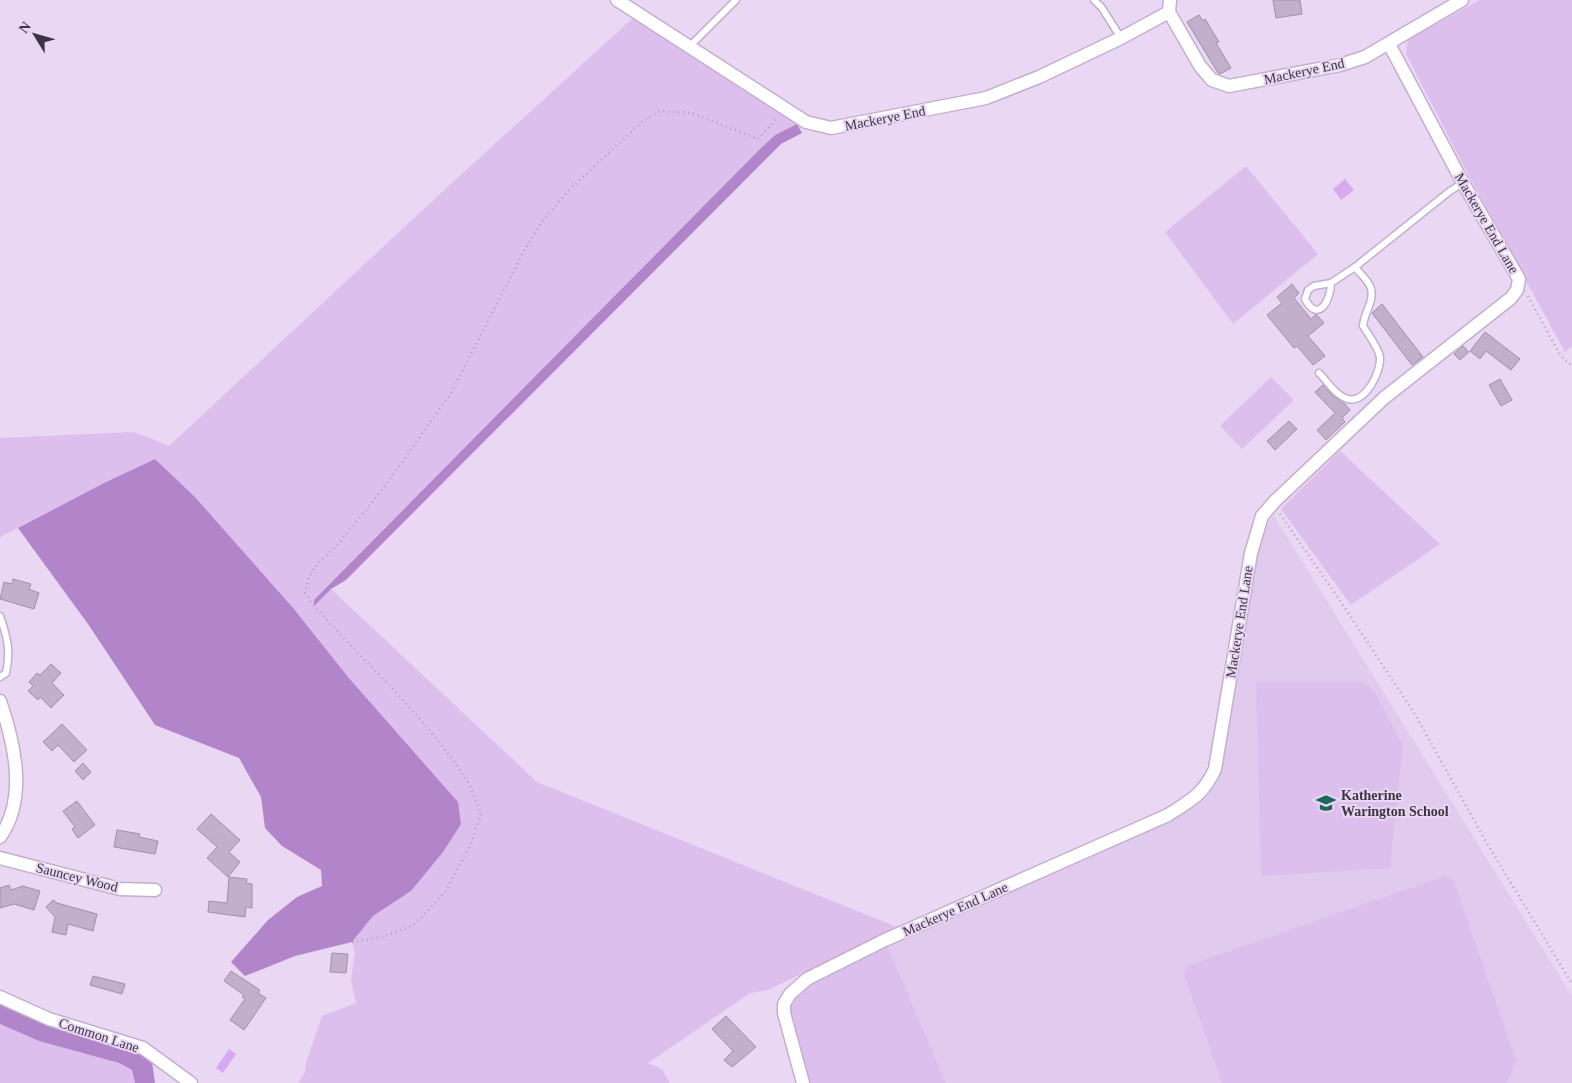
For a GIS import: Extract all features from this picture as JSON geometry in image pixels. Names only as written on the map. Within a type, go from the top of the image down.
[{"type":"street","name":"Mackerye End","points":[[617,0],[806,122],[831,128],[986,98],[1040,77],[1121,38],[1169,6],[1200,66],[1212,80],[1229,86],[1340,65],[1365,57],[1462,0]]},
{"type":"street","name":"Mackerye End Lane","points":[[803,1083],[784,1013],[784,1004],[790,994],[807,979],[885,940],[1168,815],[1196,797],[1207,785],[1214,769],[1251,553],[1262,516],[1275,501],[1384,398],[1511,298],[1517,290],[1519,279],[1464,183],[1389,44]]},
{"type":"street","points":[[0,701],[14,745],[17,771],[10,816],[0,837]]},
{"type":"street","name":"Sauncey Wood","points":[[0,858],[120,888],[155,890]]},
{"type":"street","name":"Common Lane","points":[[0,997],[49,1019],[143,1048],[191,1083]]},
{"type":"lane","points":[[689,47],[736,0]]},
{"type":"lane","points":[[1094,0],[1102,8],[1121,38]]},
{"type":"lane","points":[[1331,283],[1331,292],[1327,304],[1316,310],[1311,307],[1305,299],[1308,290],[1314,286],[1331,283],[1355,267],[1450,190],[1464,183]]},
{"type":"lane","points":[[1319,373],[1338,393],[1347,399],[1354,399],[1366,391],[1378,373],[1380,355],[1363,326],[1365,312],[1370,303],[1372,293],[1370,286],[1355,267]]},
{"type":"lane","points":[[0,616],[7,636],[9,656],[6,673],[0,677]]},
{"type":"path","points":[[352,942],[384,936],[415,924],[445,892],[471,844],[481,814],[465,778],[437,741],[310,602],[305,593],[309,577],[317,564],[336,547],[385,486],[451,392],[526,249],[542,222],[568,192],[643,121],[660,111],[692,113],[758,139],[785,109]]},
{"type":"path","points":[[1519,279],[1560,355],[1572,366]]},
{"type":"path","points":[[1275,501],[1280,514],[1416,716],[1485,840],[1572,984]]},
{"type":"shaded area","points":[[1480,0],[1572,0],[1572,346],[1565,352],[1471,180],[1406,54],[1408,39]]},
{"type":"shaded area","points":[[634,17],[797,124],[775,135],[758,151],[314,600],[314,606],[331,589],[537,782],[897,927],[768,990],[750,993],[648,1063],[662,1069],[670,1083],[298,1083],[305,1072],[306,1063],[322,1016],[356,1003],[351,980],[355,954],[352,942],[373,916],[411,891],[458,802],[348,677],[294,609],[195,497],[155,459],[0,537],[0,438],[134,432],[169,446],[441,193]]},
{"type":"shaded area","points":[[797,124],[802,133],[781,144],[346,580],[331,589],[314,606],[314,600],[758,151],[775,135]]},
{"type":"shaded area","points":[[1246,166],[1318,254],[1233,324],[1165,232]]},
{"type":"shaded area","points":[[1345,179],[1354,190],[1341,200],[1333,189]]},
{"type":"shaded area","points":[[1271,377],[1294,400],[1242,449],[1220,426]]},
{"type":"shaded area","points":[[1340,451],[1440,544],[1351,605],[1281,509]]},
{"type":"shaded area","points":[[155,459],[195,497],[294,609],[348,677],[458,802],[461,824],[443,852],[411,891],[373,916],[352,942],[295,956],[245,976],[231,962],[268,920],[297,897],[322,886],[321,870],[282,846],[265,828],[261,797],[239,758],[155,725],[88,624],[18,528],[104,483]]},
{"type":"shaded area","name":"Katherine Warington School","points":[[1274,516],[1572,996],[1572,1083],[946,1083],[887,945],[1193,808],[1207,797],[1218,782],[1222,769],[1259,551],[1269,521]]},
{"type":"shaded area","points":[[1256,682],[1364,682],[1374,691],[1403,745],[1390,868],[1261,876]]},
{"type":"shaded area","points":[[1445,876],[1453,879],[1516,1060],[1507,1083],[1222,1083],[1184,974],[1187,966]]},
{"type":"shaded area","points":[[887,945],[946,1083],[808,1083],[788,1010],[792,999],[817,978]]},
{"type":"shaded area","points":[[0,997],[151,1054],[155,1083],[135,1083],[132,1070],[119,1063],[39,1041],[0,1024]]},
{"type":"shaded area","points":[[0,1024],[39,1041],[119,1063],[132,1070],[135,1083],[0,1083]]},
{"type":"shaded area","points":[[229,1049],[236,1054],[223,1073],[216,1068]]},
{"type":"building","points":[[1273,0],[1300,0],[1302,14],[1276,18]]},
{"type":"building","points":[[1199,15],[1203,21],[1205,19],[1219,42],[1216,43],[1231,68],[1220,74],[1187,22]]},
{"type":"building","points":[[1292,284],[1299,293],[1294,298],[1311,319],[1316,314],[1324,323],[1308,336],[1325,356],[1313,365],[1297,346],[1294,348],[1267,315],[1282,303],[1277,297]]},
{"type":"building","points":[[1382,304],[1423,357],[1412,365],[1372,313]]},
{"type":"building","points":[[1485,332],[1520,359],[1511,370],[1486,351],[1480,359],[1470,351]]},
{"type":"building","points":[[1463,346],[1469,352],[1460,360],[1454,354]]},
{"type":"building","points":[[1500,379],[1512,400],[1501,406],[1489,385]]},
{"type":"building","points":[[1323,385],[1350,410],[1342,418],[1345,422],[1326,440],[1317,430],[1335,413],[1315,392]]},
{"type":"building","points":[[1289,421],[1297,429],[1275,450],[1267,441]]},
{"type":"building","points":[[13,579],[31,584],[29,589],[39,593],[34,609],[0,599],[4,582],[12,584]]},
{"type":"building","points":[[51,664],[61,673],[52,683],[64,695],[51,708],[40,697],[38,700],[28,691],[33,686],[29,682],[37,673],[40,675]]},
{"type":"building","points":[[62,724],[87,750],[74,762],[58,745],[52,751],[43,742]]},
{"type":"building","points":[[83,763],[91,772],[83,780],[75,771]]},
{"type":"building","points":[[77,801],[95,825],[78,838],[72,829],[75,827],[63,811]]},
{"type":"building","points":[[211,814],[240,840],[229,852],[240,862],[228,877],[207,858],[217,847],[197,829]]},
{"type":"building","points":[[117,830],[140,834],[139,837],[158,841],[155,854],[114,847]]},
{"type":"building","points":[[229,877],[247,879],[246,883],[252,884],[252,908],[246,907],[245,917],[208,912],[209,901],[227,903]]},
{"type":"building","points":[[9,885],[11,890],[23,886],[40,891],[34,910],[14,904],[0,908],[0,888]]},
{"type":"building","points":[[53,900],[57,903],[97,914],[93,931],[68,924],[66,935],[52,932],[55,917],[46,907]]},
{"type":"building","points":[[332,953],[348,954],[346,973],[330,972]]},
{"type":"building","points":[[231,971],[260,990],[258,993],[266,998],[244,1030],[230,1020],[245,999],[242,997],[244,995],[224,981]]},
{"type":"building","points":[[93,976],[125,984],[122,994],[90,985]]},
{"type":"building","points":[[726,1016],[756,1047],[732,1067],[724,1060],[733,1051],[712,1029]]},
{"type":"place","name":"Katherine Warington School","points":[[1326,803]]}]
